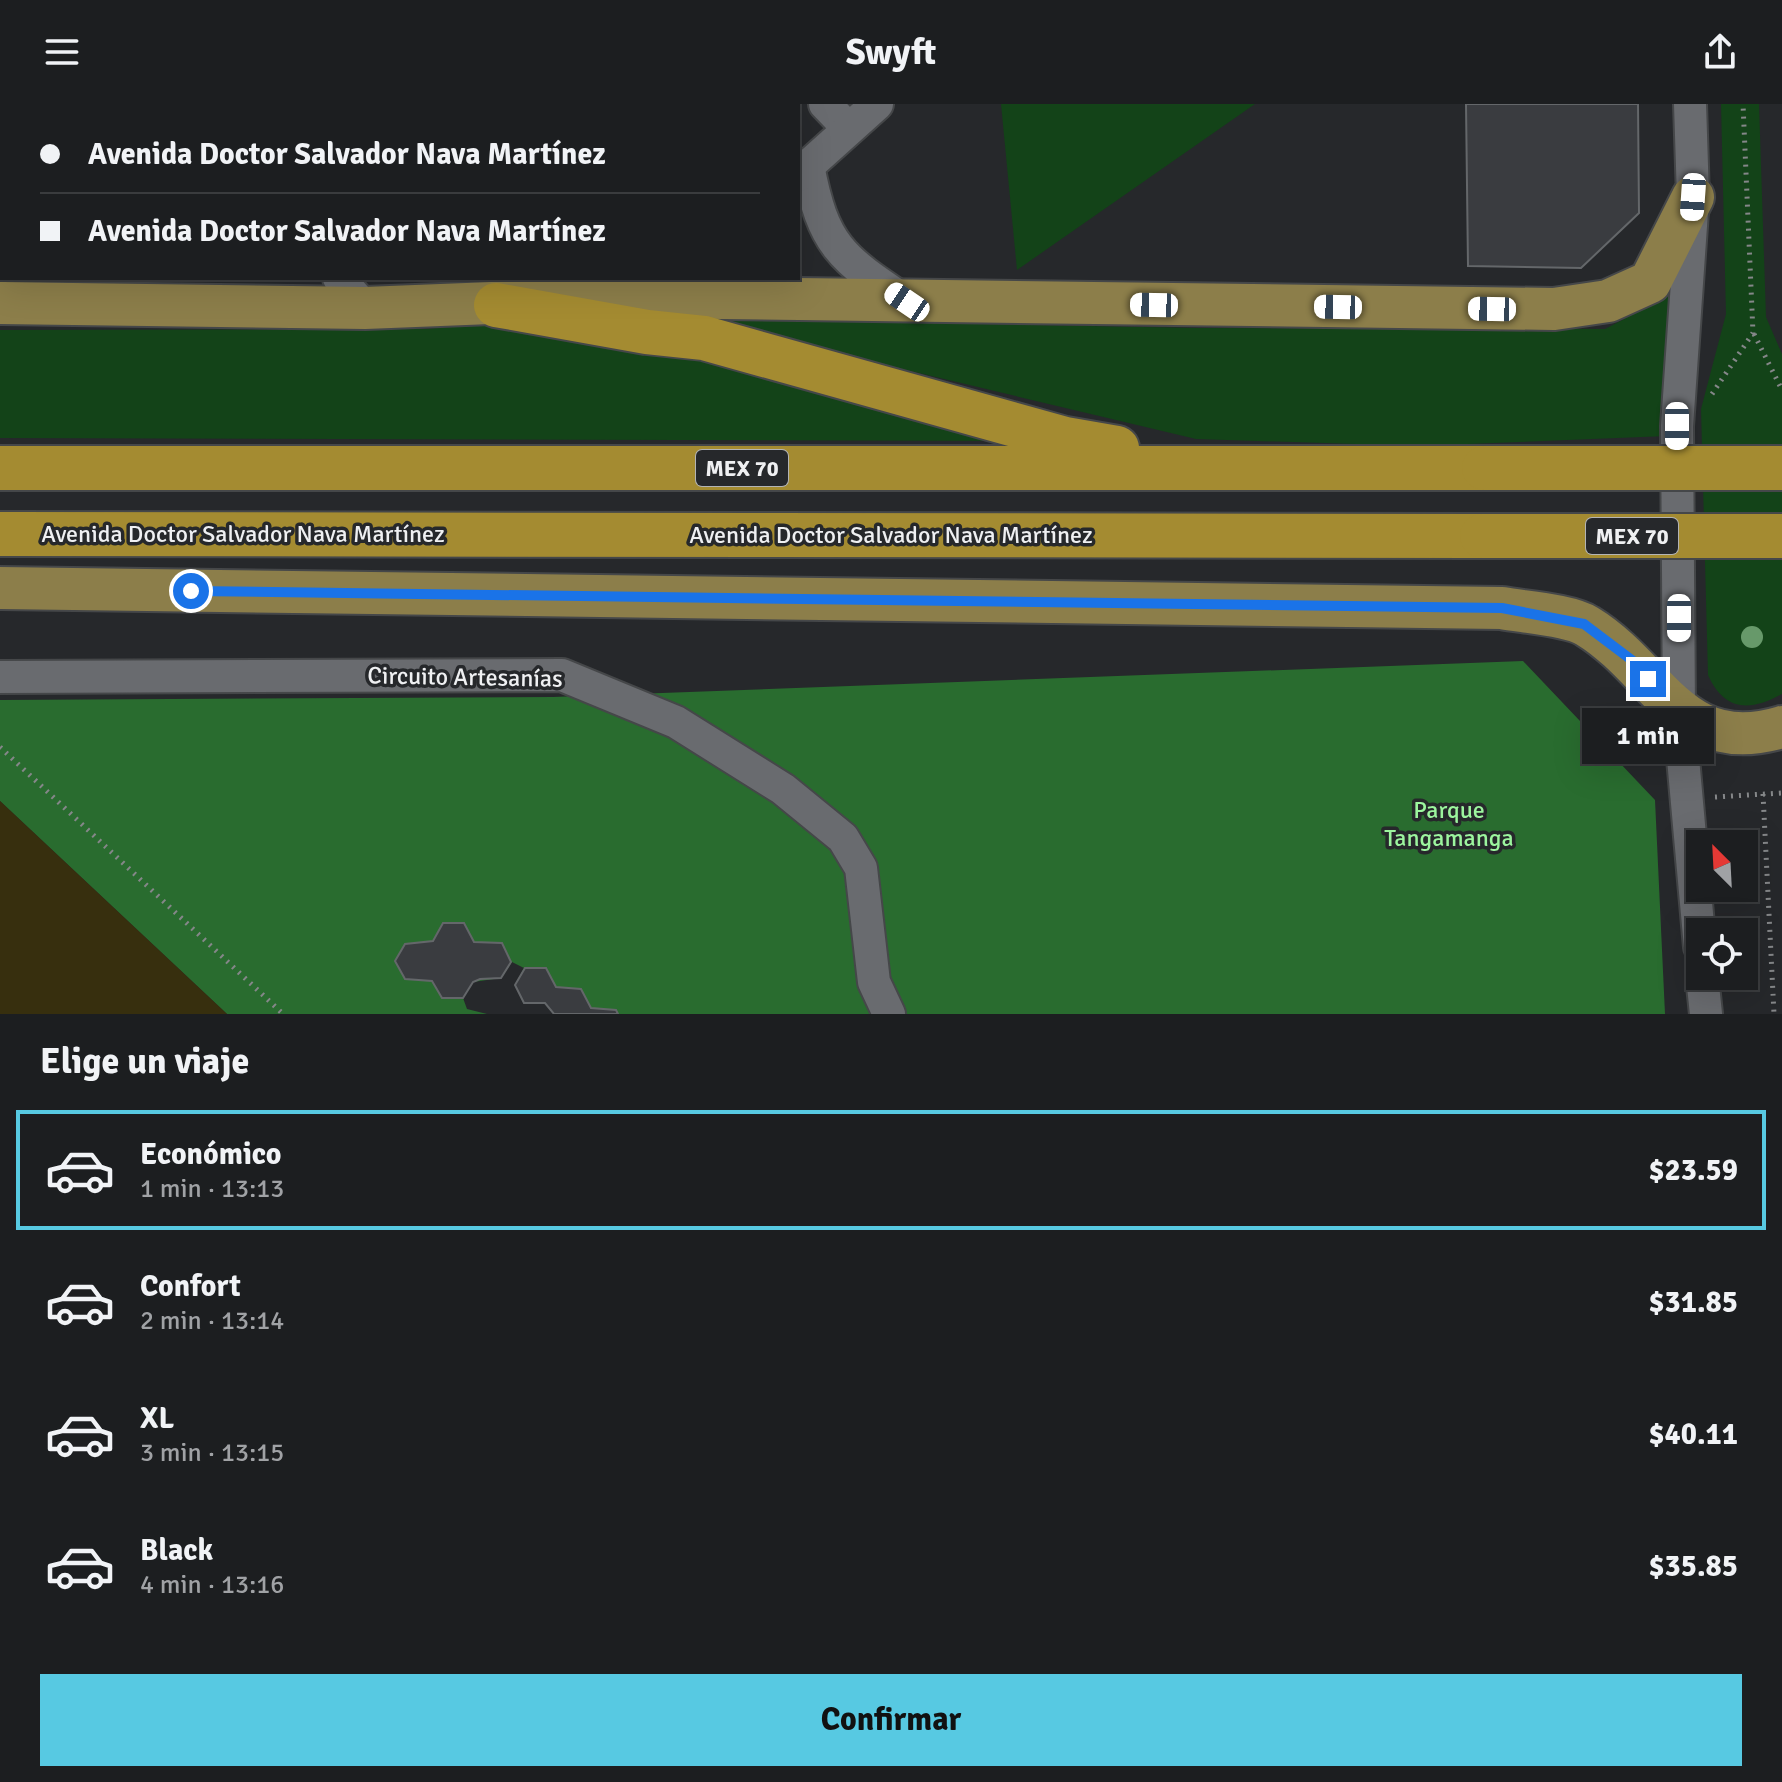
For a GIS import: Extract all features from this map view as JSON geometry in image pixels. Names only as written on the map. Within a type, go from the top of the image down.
[{"type":"highway","points":[[496,305],[647,332],[704,338],[1065,439],[1230,468]]},
{"type":"highway","name":"MEX 70","points":[[0,468],[1782,468]]},
{"type":"highway","name":"Avenida Doctor Salvador Nava Martínez","points":[[0,534],[1782,536]]},
{"type":"main road","points":[[0,303],[352,293],[496,305],[657,288],[907,302],[1567,307],[1608,301],[1650,282],[1693,197]]},
{"type":"main road","points":[[0,588],[1502,608],[1584,624],[1633,661],[1679,714],[1718,731],[1759,734],[1782,727]]},
{"type":"street","points":[[825,104],[849,129]]},
{"type":"street","points":[[877,104],[801,165],[829,237],[852,265],[907,302]]},
{"type":"street","points":[[1690,104],[1693,197],[1678,401],[1679,714],[1697,918]]},
{"type":"street","name":"Circuito Artesanías","points":[[0,677],[562,675],[676,722],[783,789],[843,838],[861,868],[874,982],[889,1014]]},
{"type":"street","points":[[1703,990],[1706,1014]]},
{"type":"path","points":[[1743,104],[1753,333],[1782,390]]},
{"type":"path","points":[[1678,401],[1701,409],[1753,333]]},
{"type":"path","points":[[0,747],[283,1014]]},
{"type":"path","points":[[1687,798],[1782,793]]},
{"type":"path","points":[[1763,794],[1774,1014]]},
{"type":"green space","points":[[1001,104],[1255,104],[1017,270]]},
{"type":"green space","points":[[1721,104],[1759,104],[1766,317],[1782,354],[1782,694],[1749,705],[1730,702],[1714,687],[1708,675],[1701,409],[1726,314]]},
{"type":"green space","points":[[1674,293],[1667,436],[1417,446],[1196,439],[692,319],[1200,328],[1605,329]]},
{"type":"green space","points":[[519,322],[720,362],[1008,441],[0,438],[0,330],[425,329]]},
{"type":"green space","name":"Parque Tangamanga","points":[[1523,661],[1655,800],[1665,1014],[554,1014],[545,1003],[524,1003],[515,985],[524,968],[512,962],[501,978],[473,982],[463,998],[467,1009],[487,1014],[227,1014],[0,801],[0,700],[553,697]]},
{"type":"sand","points":[[0,801],[227,1014],[0,1014]]},
{"type":"building","points":[[1466,104],[1638,104],[1639,213],[1581,268],[1468,266]]},
{"type":"building","points":[[443,923],[464,923],[474,942],[502,943],[511,962],[501,978],[473,982],[463,998],[442,998],[432,981],[405,979],[395,961],[405,944],[433,941]]},
{"type":"building","points":[[525,968],[546,968],[556,987],[581,989],[591,1008],[616,1010],[618,1014],[554,1014],[545,1003],[524,1003],[515,985]]},
{"type":"route","points":[[191,591],[1502,608],[1584,624],[1633,661],[1648,679]]}]
